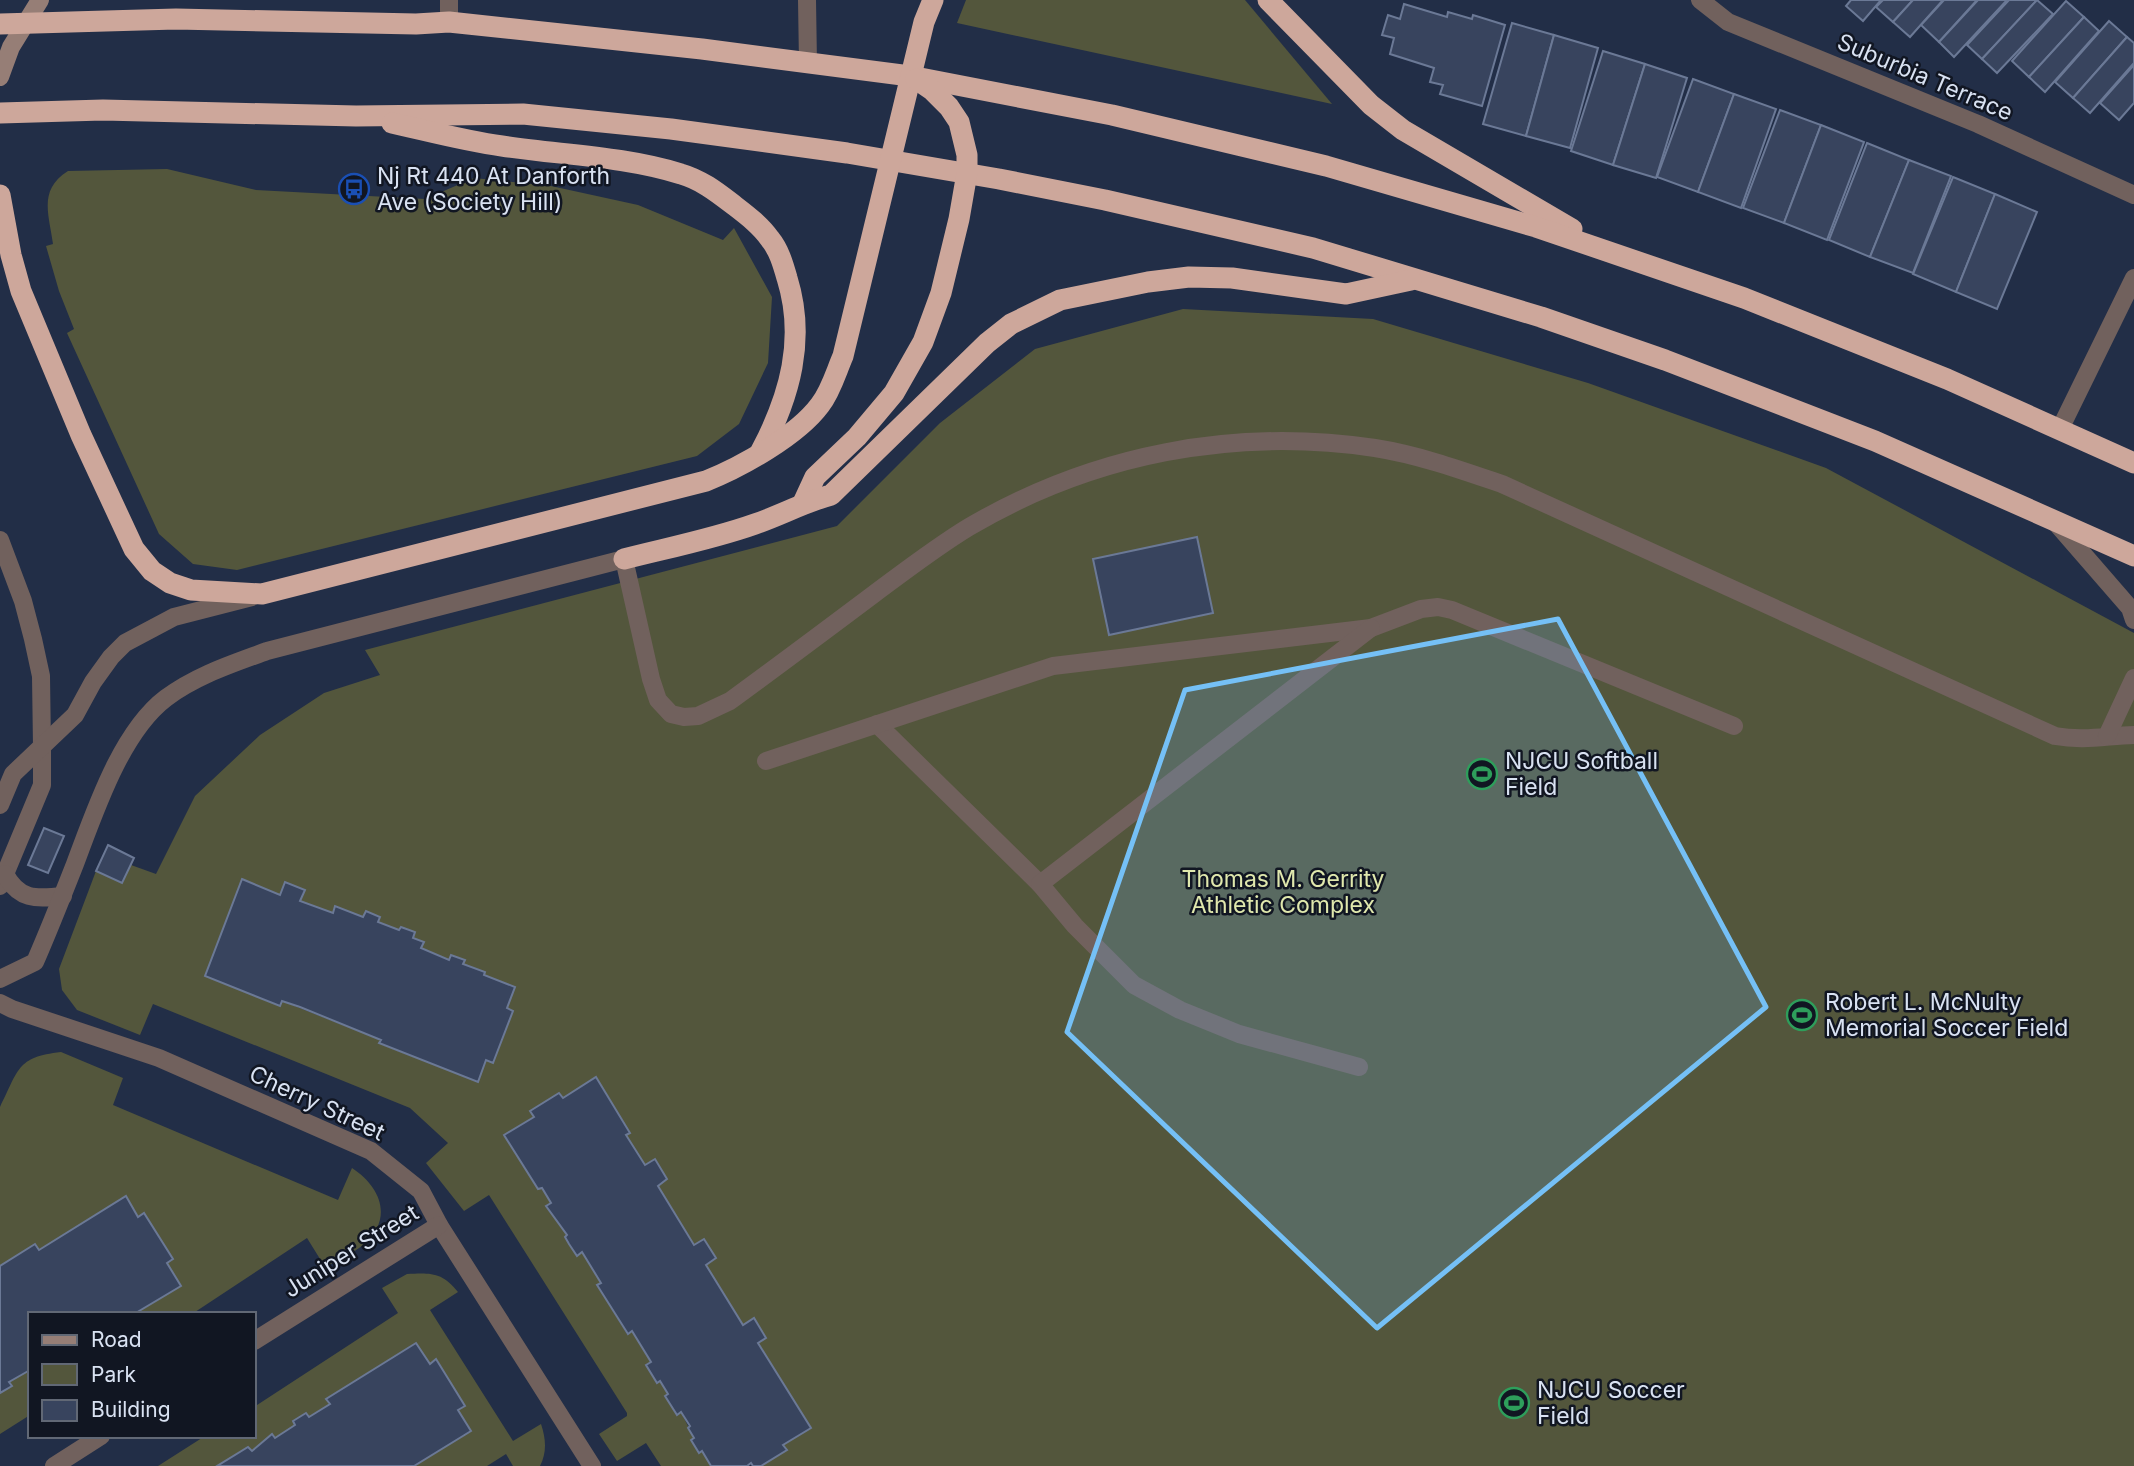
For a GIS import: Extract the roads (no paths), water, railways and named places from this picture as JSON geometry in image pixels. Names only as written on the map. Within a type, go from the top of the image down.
[{"type":"highway","points":[[0,195],[21,291],[81,435],[134,549],[152,571],[170,583],[191,590],[262,594],[706,481],[742,466],[805,421],[829,391],[847,342],[910,76],[924,22],[933,0]]},
{"type":"highway","points":[[1268,0],[1371,105],[1403,130],[1607,249]]},
{"type":"highway","points":[[0,24],[176,19],[416,24],[449,22],[702,49],[910,76],[1112,115],[1268,151],[1432,195],[1607,249],[1813,324],[2134,463]]},
{"type":"highway","points":[[803,503],[815,477],[857,437],[894,393],[923,342],[941,293],[953,247],[967,173],[967,155],[959,122],[932,90],[910,76]]},
{"type":"highway","points":[[0,113],[103,110],[356,116],[523,114],[671,129],[890,160],[1081,195],[1313,248],[1541,317],[1735,386],[1875,441],[2134,556]]},
{"type":"highway","points":[[356,116],[499,146],[649,166],[682,174],[710,186],[749,216],[771,240],[780,256],[791,291],[796,324],[791,376],[784,403],[759,454]]},
{"type":"highway","points":[[624,559],[753,525],[803,503],[831,495],[987,343],[1011,324],[1060,300],[1189,277],[1232,278],[1346,294],[1415,279]]},
{"type":"main road","points":[[0,76],[11,47],[40,0]]},
{"type":"street","points":[[449,0],[449,22]]},
{"type":"street","points":[[807,0],[808,64]]},
{"type":"street","name":"Suburbia Terrace","points":[[1700,0],[1728,22],[1978,124],[2134,195]]},
{"type":"street","points":[[2060,429],[2134,278]]},
{"type":"street","points":[[0,979],[36,962],[97,806],[126,746],[144,718],[189,682],[213,670],[267,651],[624,559],[658,700],[671,713],[684,717],[698,716],[730,701],[968,528],[1021,499],[1071,478],[1186,447],[1277,440],[1377,448],[1440,463],[1502,484],[2032,727],[2055,736],[2078,740],[2134,736]]},
{"type":"street","points":[[2057,524],[2130,608],[2134,620]]},
{"type":"street","points":[[0,540],[23,601],[41,677],[42,747],[42,785],[3,880],[27,896],[63,896]]},
{"type":"street","points":[[0,805],[13,774],[75,715],[93,682],[125,643],[174,617],[262,594]]},
{"type":"street","points":[[766,761],[1053,666],[1371,628],[1421,609],[1438,607],[1452,610],[1734,726]]},
{"type":"street","points":[[1040,884],[1371,628]]},
{"type":"street","points":[[2107,736],[2134,678]]},
{"type":"street","points":[[877,724],[1040,884],[1075,926],[1134,985],[1180,1010],[1238,1034],[1359,1068]]},
{"type":"street","name":"Cherry Street","points":[[0,1003],[159,1058],[371,1151],[421,1191],[439,1224],[591,1465]]},
{"type":"street","name":"Juniper Street","points":[[256,1340],[439,1224]]},
{"type":"street","points":[[54,1466],[98,1438]]},
{"type":"place","name":"Nj Rt 440 At Danforth Ave (Society Hill)","points":[[354,189]]},
{"type":"place","name":"NJCU Softball Field","points":[[1482,774]]},
{"type":"place","name":"Robert L. McNulty Memorial Soccer Field","points":[[1802,1015]]},
{"type":"place","name":"NJCU Soccer Field","points":[[1514,1403]]},
{"type":"park label","name":"Thomas M. Gerrity Athletic Complex","points":[[1283,892]]}]
